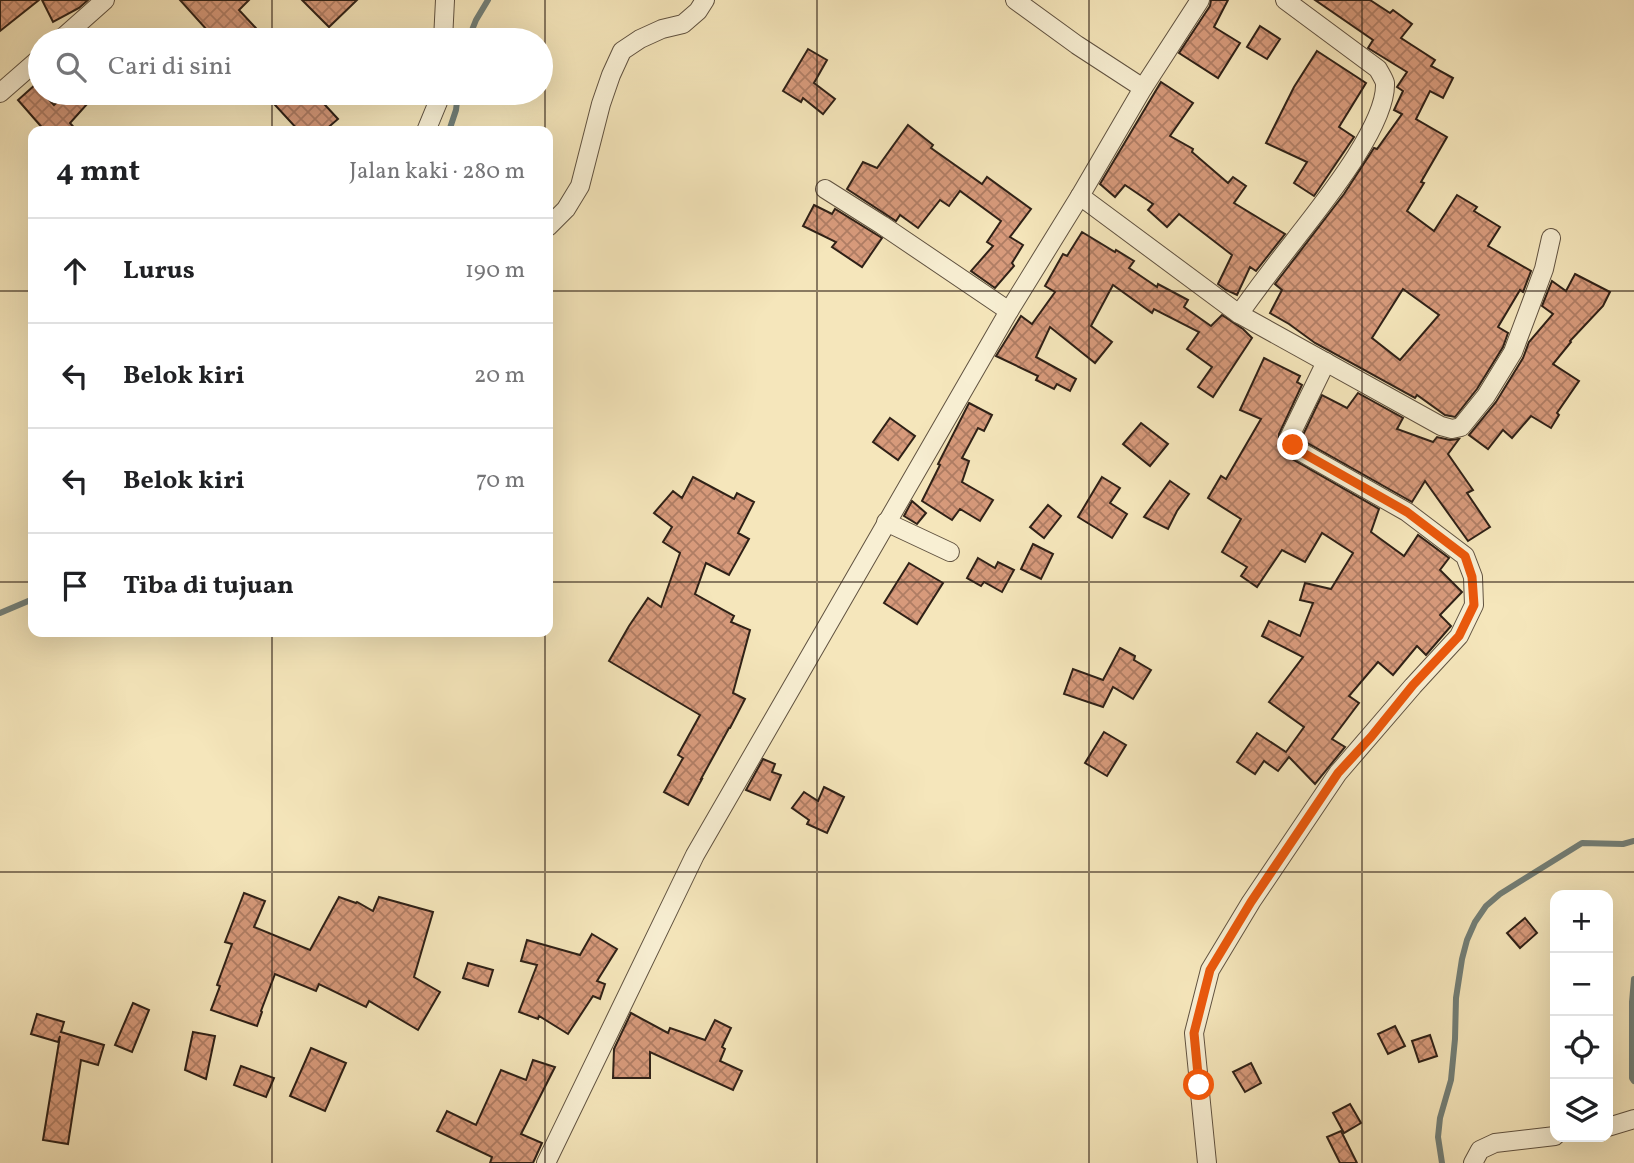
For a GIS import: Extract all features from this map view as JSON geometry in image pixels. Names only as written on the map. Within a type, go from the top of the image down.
[{"type":"street","points":[[74,28],[105,0]]},
{"type":"street","points":[[444,28],[445,0]]},
{"type":"street","points":[[553,222],[566,209],[580,186],[601,104],[622,51],[640,39],[683,24],[698,11],[705,0]]},
{"type":"street","points":[[1015,0],[1077,46],[1143,88]]},
{"type":"street","points":[[546,1163],[695,855],[1009,311],[1143,88],[1200,0]]},
{"type":"street","points":[[1238,314],[1354,159],[1374,125],[1385,82],[1378,69],[1285,0]]},
{"type":"street","points":[[0,93],[28,68]]},
{"type":"street","points":[[428,126],[437,105]]},
{"type":"street","points":[[825,189],[1009,311]]},
{"type":"street","points":[[1080,196],[1238,314],[1441,426],[1452,429],[1461,427],[1486,396],[1513,352],[1544,269],[1551,238]]},
{"type":"street","points":[[1207,1163],[1194,1033],[1210,970],[1251,902],[1338,773],[1459,636],[1474,605],[1472,577],[1465,556],[1407,512],[1296,449],[1291,443],[1289,438],[1326,362]]},
{"type":"street","points":[[886,522],[950,552]]},
{"type":"street","points":[[1613,1125],[1634,1119]]},
{"type":"street","points":[[1473,1163],[1480,1150],[1495,1143],[1550,1137]]},
{"type":"building","points":[[0,0],[39,0],[0,31]]},
{"type":"building","points":[[42,0],[88,0],[53,22]]},
{"type":"building","points":[[180,0],[249,0],[239,10],[256,28],[205,28]]},
{"type":"building","points":[[302,0],[357,0],[329,27]]},
{"type":"building","points":[[1211,0],[1228,0],[1214,27],[1240,43],[1218,78],[1179,53],[1210,6]]},
{"type":"building","points":[[1315,0],[1370,0],[1390,13],[1393,10],[1412,24],[1401,38],[1435,60],[1431,66],[1453,78],[1443,98],[1430,91],[1416,119],[1447,137],[1407,211],[1434,231],[1457,195],[1477,207],[1474,211],[1500,227],[1488,246],[1531,271],[1523,292],[1520,290],[1498,327],[1508,333],[1503,347],[1477,389],[1455,417],[1445,415],[1417,395],[1415,398],[1315,343],[1270,313],[1282,290],[1275,284],[1402,114],[1394,110],[1403,91],[1397,87],[1407,72],[1368,48],[1373,40]],"holes":[[[1403,289],[1439,315],[1400,360],[1372,338]]]},
{"type":"building","points":[[1260,26],[1280,39],[1267,59],[1247,47]]},
{"type":"building","points":[[808,49],[827,60],[814,83],[835,99],[823,114],[803,98],[801,102],[783,91]]},
{"type":"building","points":[[1317,51],[1366,83],[1339,127],[1354,137],[1314,196],[1294,183],[1307,162],[1266,143],[1294,87]]},
{"type":"building","points":[[1161,82],[1193,103],[1170,136],[1193,149],[1192,152],[1228,183],[1233,177],[1246,186],[1234,203],[1285,234],[1256,271],[1250,267],[1237,295],[1218,284],[1232,255],[1179,214],[1167,227],[1148,210],[1153,204],[1125,185],[1115,197],[1100,184]]},
{"type":"building","points":[[28,91],[28,105],[86,105],[70,123],[73,126],[41,126],[18,100]]},
{"type":"building","points":[[275,105],[325,105],[338,119],[330,126],[294,126]]},
{"type":"building","points":[[908,125],[933,145],[931,148],[982,184],[987,177],[1031,209],[1010,237],[1023,245],[1012,263],[1014,266],[995,288],[971,271],[993,246],[987,242],[1001,221],[960,191],[949,206],[940,200],[918,228],[900,215],[896,221],[847,189],[863,162],[877,168]]},
{"type":"building","points":[[814,205],[832,214],[835,209],[882,238],[862,267],[832,247],[836,242],[803,226]]},
{"type":"building","points":[[1082,232],[1134,261],[1129,268],[1157,287],[1158,284],[1188,300],[1184,307],[1211,326],[1222,315],[1252,338],[1213,397],[1198,387],[1212,367],[1187,349],[1199,332],[1154,309],[1152,313],[1113,285],[1091,326],[1112,342],[1095,363],[1050,327],[1036,357],[1076,379],[1070,391],[1057,384],[1054,389],[1036,380],[1038,376],[996,356],[1021,316],[1032,324],[1055,292],[1045,286],[1063,254],[1067,256]]},
{"type":"building","points":[[1575,274],[1610,292],[1603,306],[1570,341],[1553,364],[1579,381],[1557,413],[1559,415],[1551,428],[1531,416],[1512,438],[1503,430],[1488,449],[1469,435],[1496,402],[1523,358],[1529,342],[1553,314],[1542,306],[1552,281],[1566,291]]},
{"type":"building","points":[[1264,358],[1300,376],[1297,382],[1302,385],[1279,434],[1279,444],[1287,456],[1379,509],[1371,532],[1404,556],[1418,535],[1449,558],[1440,570],[1462,592],[1440,615],[1451,626],[1426,655],[1417,646],[1393,675],[1378,662],[1349,696],[1359,703],[1332,739],[1345,747],[1315,784],[1289,757],[1278,771],[1264,761],[1255,774],[1237,762],[1257,733],[1286,752],[1304,727],[1269,702],[1303,657],[1262,636],[1269,621],[1300,636],[1313,603],[1300,600],[1305,583],[1331,589],[1353,553],[1322,533],[1305,562],[1282,550],[1257,587],[1241,576],[1247,567],[1222,552],[1241,519],[1208,498],[1221,476],[1226,479],[1261,419],[1240,410]]},
{"type":"building","points":[[1358,393],[1403,418],[1397,429],[1433,442],[1437,437],[1459,439],[1448,454],[1473,490],[1467,493],[1490,527],[1468,541],[1425,481],[1412,502],[1304,441],[1302,437],[1322,395],[1347,408]]},
{"type":"building","points":[[969,403],[992,415],[984,431],[978,428],[962,458],[969,461],[962,482],[993,500],[980,521],[960,509],[952,520],[922,501]]},
{"type":"building","points":[[890,418],[915,436],[898,460],[873,442]]},
{"type":"building","points":[[1141,423],[1168,444],[1150,466],[1123,444]]},
{"type":"building","points":[[693,477],[734,499],[737,493],[754,502],[738,533],[749,539],[729,575],[706,563],[695,594],[734,616],[731,622],[750,630],[733,693],[745,699],[688,805],[664,792],[683,758],[678,755],[700,715],[609,661],[648,598],[661,607],[680,553],[663,542],[672,527],[654,513],[673,491],[682,498]]},
{"type":"building","points":[[1102,477],[1120,488],[1110,503],[1127,514],[1112,538],[1078,517]]},
{"type":"building","points":[[1170,481],[1189,494],[1168,529],[1144,517]]},
{"type":"building","points":[[912,501],[926,513],[917,524],[904,516]]},
{"type":"building","points":[[1048,505],[1061,516],[1044,538],[1030,527]]},
{"type":"building","points":[[1033,544],[1053,554],[1041,579],[1021,569]]},
{"type":"building","points":[[978,558],[995,568],[998,562],[1014,570],[1002,592],[984,582],[981,586],[967,578]]},
{"type":"building","points":[[909,563],[943,583],[917,624],[884,603]]},
{"type":"building","points":[[1120,648],[1135,656],[1134,660],[1151,670],[1133,699],[1113,687],[1103,707],[1064,694],[1073,669],[1103,680]]},
{"type":"building","points":[[1104,732],[1126,745],[1107,776],[1085,763]]},
{"type":"building","points":[[763,759],[775,764],[772,772],[781,775],[770,800],[746,790]]},
{"type":"building","points":[[824,787],[844,797],[827,833],[807,824],[809,820],[792,808],[804,792],[818,801]]},
{"type":"building","points":[[244,893],[265,901],[254,927],[310,950],[339,897],[357,902],[373,911],[379,897],[433,912],[414,977],[440,992],[418,1030],[369,1001],[366,1007],[319,984],[316,991],[275,974],[257,1026],[211,1010],[232,944],[225,942]]},
{"type":"building","points":[[1525,918],[1537,933],[1520,948],[1507,933]]},
{"type":"building","points":[[592,934],[617,949],[597,981],[605,984],[600,999],[593,996],[568,1034],[539,1016],[538,1019],[519,1012],[537,965],[521,961],[527,940],[580,955]]},
{"type":"building","points":[[468,963],[493,970],[488,986],[463,978]]},
{"type":"building","points":[[133,1003],[149,1010],[132,1052],[115,1045]]},
{"type":"building","points":[[631,1013],[668,1033],[670,1028],[705,1040],[715,1020],[731,1028],[722,1047],[725,1049],[720,1061],[742,1071],[733,1090],[650,1052],[650,1078],[613,1078],[614,1049]]},
{"type":"building","points":[[37,1014],[64,1022],[61,1032],[104,1045],[98,1065],[81,1060],[68,1144],[43,1140],[60,1036],[58,1042],[31,1034]]},
{"type":"building","points":[[1395,1026],[1405,1046],[1388,1054],[1378,1034]]},
{"type":"building","points":[[193,1032],[215,1036],[206,1079],[185,1070]]},
{"type":"building","points":[[1430,1035],[1437,1056],[1419,1062],[1412,1041]]},
{"type":"building","points":[[311,1048],[346,1063],[325,1111],[290,1096]]},
{"type":"building","points":[[533,1060],[555,1067],[521,1134],[542,1143],[533,1163],[490,1163],[492,1157],[437,1131],[447,1111],[476,1125],[501,1070],[526,1080]]},
{"type":"building","points":[[1251,1063],[1261,1083],[1245,1092],[1233,1072]]},
{"type":"building","points":[[241,1066],[274,1078],[266,1097],[234,1085]]},
{"type":"building","points":[[1350,1104],[1361,1123],[1344,1133],[1333,1113]]},
{"type":"building","points":[[1341,1131],[1357,1163],[1340,1163],[1327,1137]]},
{"type":"waterway","points":[[473,28],[488,0]]},
{"type":"waterway","points":[[451,126],[457,105]]},
{"type":"waterway","points":[[0,613],[28,601]]},
{"type":"waterway","points":[[1442,1163],[1438,1137],[1440,1118],[1451,1080],[1456,998],[1462,959],[1475,922],[1486,906],[1500,894],[1582,843],[1623,844],[1634,841]]},
{"type":"waterway","points":[[1634,979],[1634,1081]]},
{"type":"route","points":[[1199,1085],[1194,1033],[1210,970],[1251,902],[1338,773],[1459,636],[1474,605],[1472,577],[1465,556],[1407,512],[1293,445]]}]
